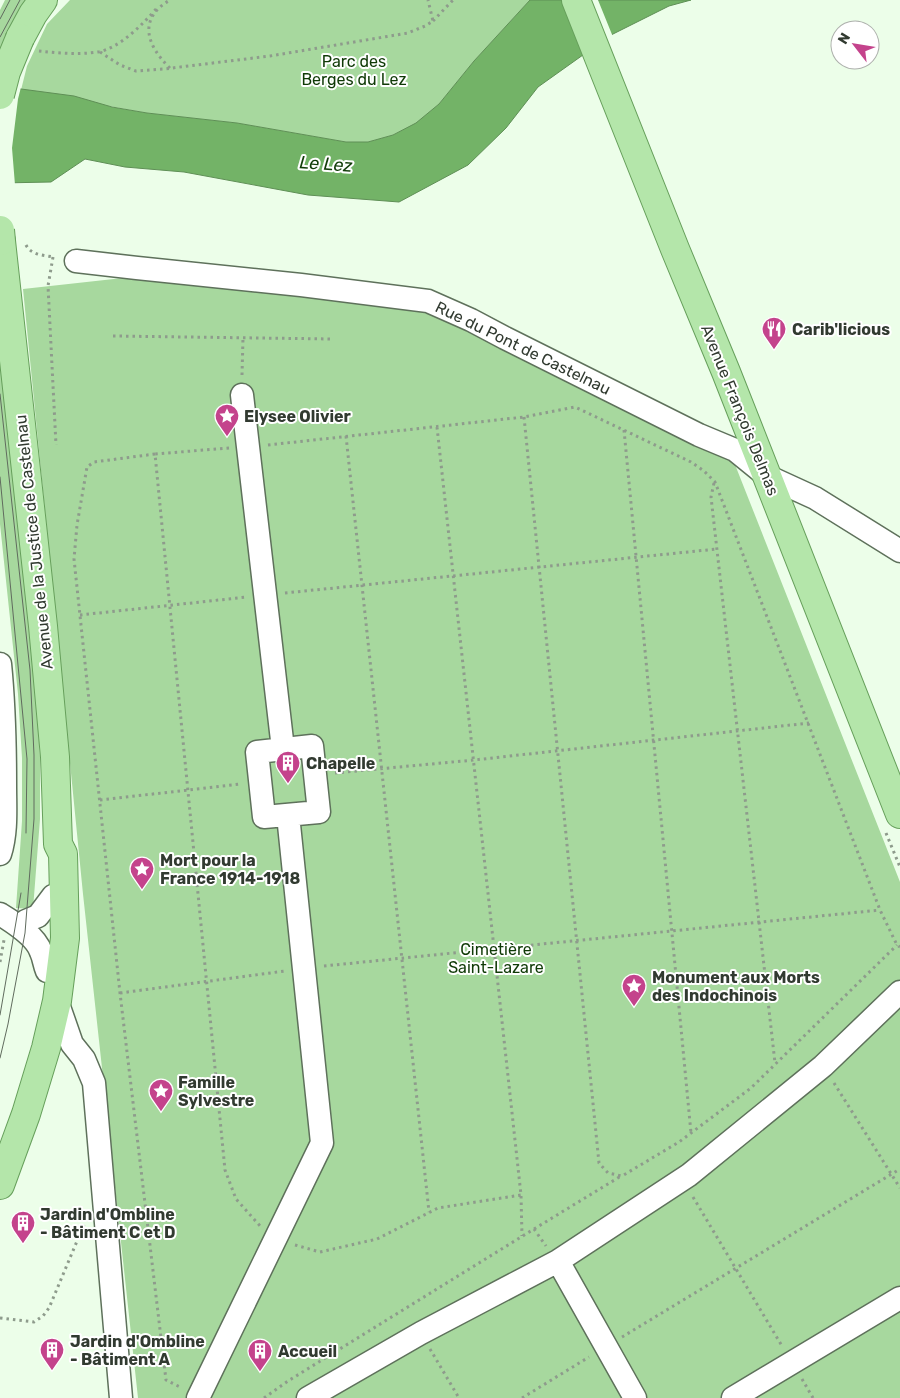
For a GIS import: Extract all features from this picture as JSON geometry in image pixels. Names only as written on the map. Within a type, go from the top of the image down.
[{"type":"main road","points":[[0,95],[6,72],[26,44],[33,14],[43,0]]},
{"type":"main road","name":"Avenue François Delmas","points":[[577,3],[767,476],[900,814]]},
{"type":"main road","name":"Avenue de la Justice de Castelnau","points":[[0,1185],[26,1114],[46,1048],[57,1001],[65,938],[63,854],[58,844],[56,757],[9,238]]},
{"type":"main road","name":"Avenue de la Justice de Castelnau","points":[[0,1132],[17,1090],[31,1043],[47,971],[52,959],[54,939],[54,853],[58,844]]},
{"type":"street","name":"Rue du Pont de Castelnau","points":[[76,260],[428,301],[471,320],[699,435],[735,450],[767,476],[815,498],[900,551]]},
{"type":"street","points":[[242,395],[282,749]]},
{"type":"street","points":[[0,664],[5,749],[4,841],[0,854]]},
{"type":"street","points":[[312,746],[318,812],[264,817],[257,752],[282,749],[312,746]]},
{"type":"street","points":[[200,1397],[322,1143],[288,815]]},
{"type":"street","points":[[20,926],[38,916],[53,896]]},
{"type":"street","points":[[0,914],[20,926],[34,941],[41,951],[42,962],[47,971]]},
{"type":"street","points":[[308,1398],[421,1333],[558,1261],[683,1179],[823,1066],[900,992]]},
{"type":"street","points":[[57,1001],[72,1044],[84,1059],[94,1083],[95,1222],[121,1398]]},
{"type":"street","points":[[558,1261],[635,1398]]},
{"type":"street","points":[[734,1398],[900,1298]]},
{"type":"path","points":[[26,44],[72,54],[100,52],[121,41],[143,24],[157,8],[170,0]]},
{"type":"path","points":[[428,0],[434,20]]},
{"type":"path","points":[[100,52],[120,65],[136,71],[270,56],[408,34],[434,20],[452,0]]},
{"type":"path","points":[[157,8],[151,21],[148,35],[152,48],[170,68]]},
{"type":"path","points":[[9,238],[36,254],[76,260]]},
{"type":"path","points":[[53,257],[48,286],[56,444]]},
{"type":"path","points":[[113,336],[332,339]]},
{"type":"path","points":[[242,395],[243,338]]},
{"type":"path","points":[[200,1397],[166,1380],[120,993],[74,559],[77,525],[87,467],[94,462],[156,454],[248,447],[524,417],[575,406],[691,462],[704,470],[715,482],[880,910],[898,946],[751,1088],[691,1134],[522,1236],[288,1381],[264,1398]]},
{"type":"path","points":[[524,417],[599,1163],[608,1173],[622,1176]]},
{"type":"path","points":[[437,427],[521,1195],[522,1236]]},
{"type":"path","points":[[624,430],[691,1134]]},
{"type":"path","points":[[346,436],[429,1212]]},
{"type":"path","points":[[156,454],[225,1170],[236,1198],[258,1225],[299,1248],[320,1252],[377,1239],[438,1208],[521,1195]]},
{"type":"path","points":[[715,482],[711,496],[775,1064]]},
{"type":"path","points":[[80,615],[717,549]]},
{"type":"path","points":[[314,775],[474,760],[809,723]]},
{"type":"path","points":[[100,800],[260,782]]},
{"type":"path","points":[[120,993],[304,968],[880,910]]},
{"type":"path","points":[[823,1066],[900,1188]]},
{"type":"path","points":[[522,1398],[900,1169]]},
{"type":"path","points":[[683,1179],[813,1398]]},
{"type":"path","points":[[0,1318],[34,1322],[44,1316],[95,1222]]},
{"type":"path","points":[[534,1229],[558,1261]]},
{"type":"path","points":[[421,1333],[459,1398]]},
{"type":"green space","points":[[5,0],[28,0],[0,54],[0,10]]},
{"type":"green space","name":"Parc des Berges du Lez","points":[[70,0],[530,0],[474,61],[439,104],[417,123],[393,135],[368,142],[346,142],[237,123],[147,113],[21,90],[27,66],[47,24]]},
{"type":"green space","name":"Cimetière Saint-Lazare","points":[[141,276],[432,309],[732,457],[900,882],[900,1398],[138,1398],[83,894],[23,289]]},
{"type":"green space","points":[[0,359],[36,691],[40,757],[40,819],[33,909],[16,908],[22,821],[22,758],[18,694],[0,524]]},
{"type":"water","name":"Le Lez","points":[[530,0],[691,0],[669,6],[611,35],[538,87],[506,128],[468,165],[399,202],[308,195],[184,172],[125,167],[85,159],[51,182],[0,183],[6,87],[74,96],[112,107],[147,113],[237,123],[346,142],[368,142],[393,135],[416,123],[439,104],[474,61]]},
{"type":"pier","points":[[562,0],[598,0],[613,37],[585,57]]},
{"type":"pier","points":[[0,85],[21,87],[12,148],[15,185],[0,185]]},
{"type":"tram line","points":[[0,19],[10,0]]},
{"type":"tram line","points":[[0,37],[20,0]]},
{"type":"tram line","points":[[0,394],[30,670],[34,755],[34,819],[25,933],[0,1058]]},
{"type":"tram line","points":[[0,477],[27,759],[26,833]]},
{"type":"tram line","points":[[0,1015],[21,893]]},
{"type":"place","name":"Carib'licious","points":[[774,350]]},
{"type":"place","name":"Elysee Olivier","points":[[227,437]]},
{"type":"place","name":"Chapelle","points":[[288,784]]},
{"type":"place","name":"Mort pour la France 1914-1918","points":[[142,890]]},
{"type":"place","name":"Monument aux Morts des Indochinois","points":[[634,1007]]},
{"type":"place","name":"Famille Sylvestre","points":[[161,1112]]},
{"type":"place","name":"Jardin d'Ombline - Bâtiment C et D","points":[[23,1244]]},
{"type":"place","name":"Jardin d'Ombline - Bâtiment A","points":[[52,1371]]},
{"type":"place","name":"Accueil","points":[[260,1372]]}]
